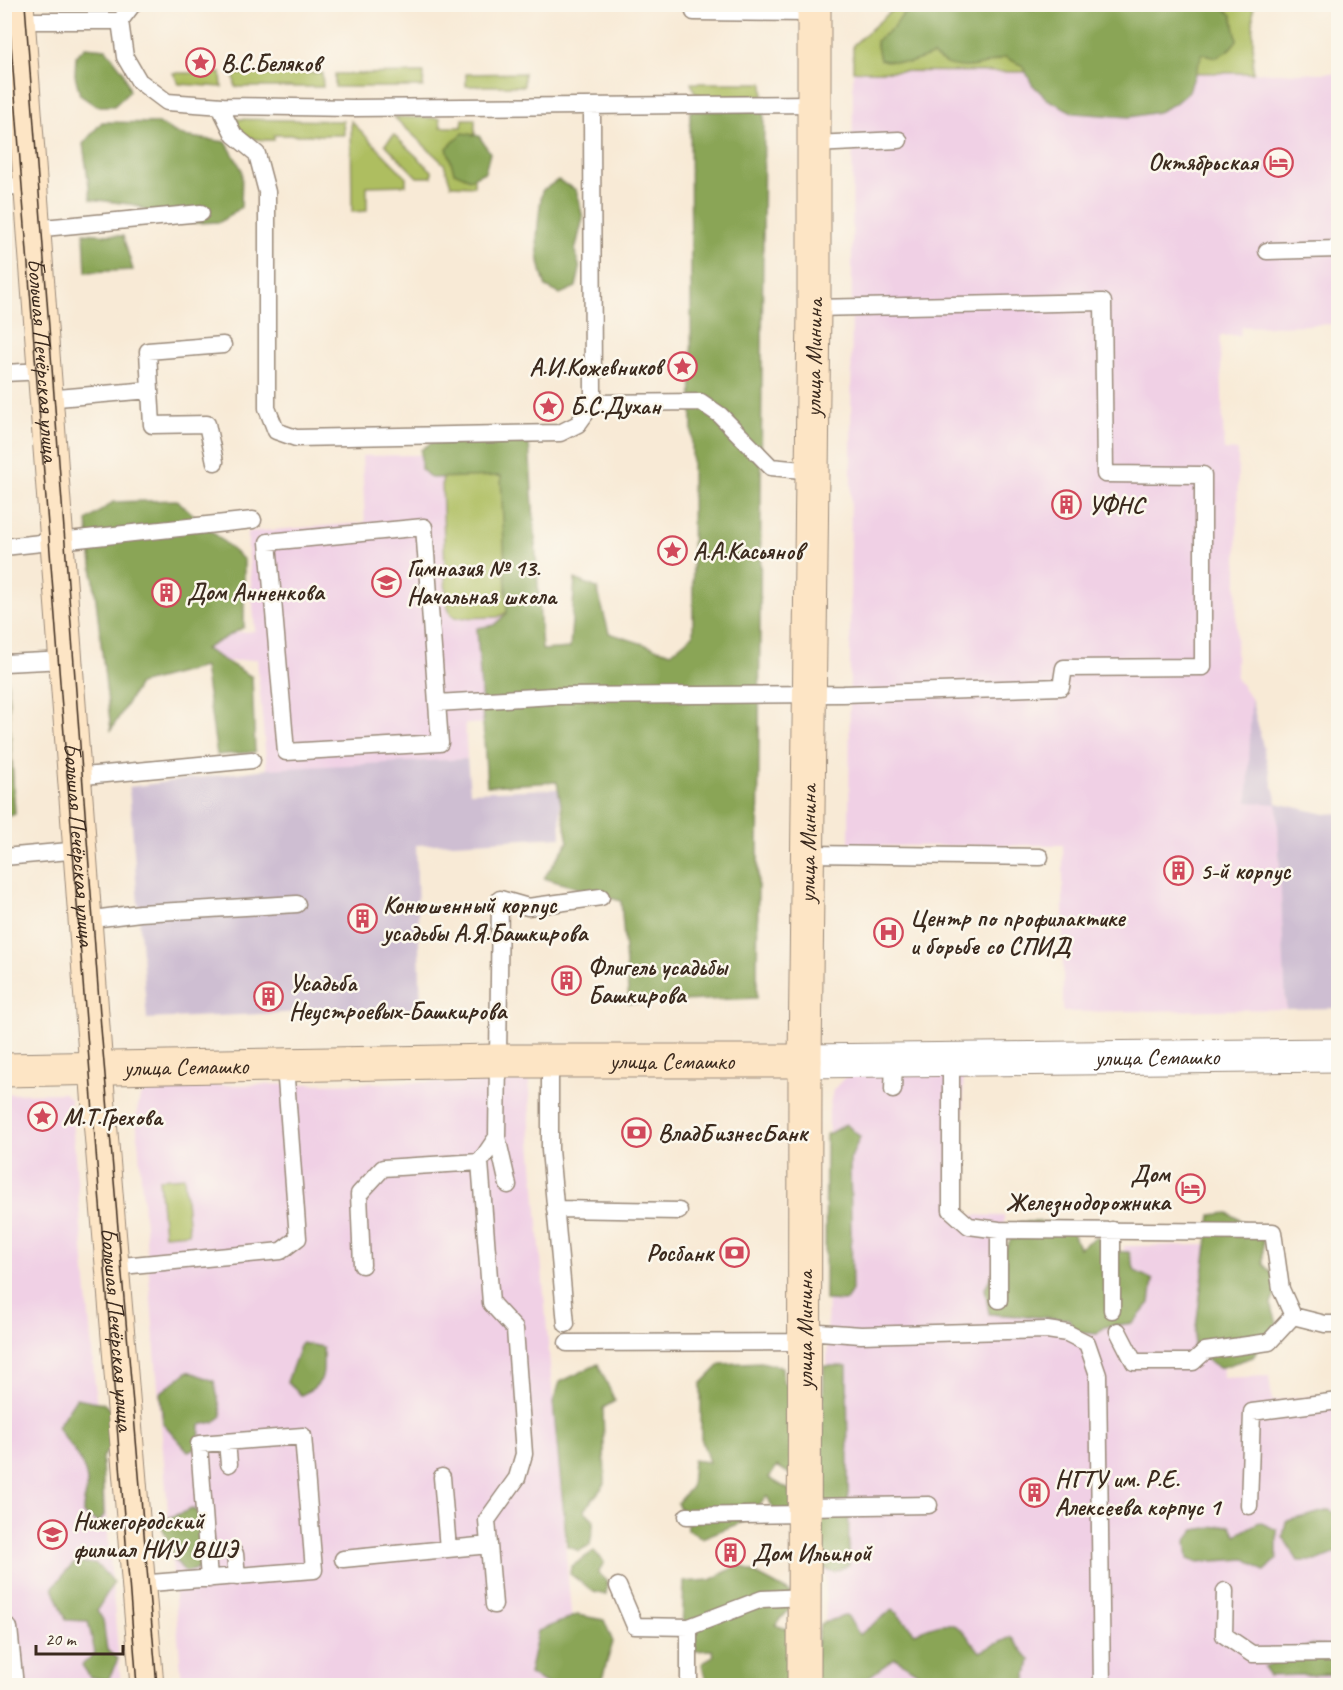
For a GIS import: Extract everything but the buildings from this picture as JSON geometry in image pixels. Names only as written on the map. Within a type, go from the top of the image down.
[{"type":"street","name":"улица Минина","points":[[804,1686],[805,1061],[814,308],[814,9]]},
{"type":"street","name":"Большая Печёрская улица","points":[[18,13],[17,186],[33,229],[111,1267],[147,1686]]},
{"type":"street","name":"улица Семашко","points":[[4,1070],[496,1061],[805,1061],[893,1075],[951,1059],[1338,1055]]},
{"type":"lane","points":[[133,4],[120,21],[125,57],[139,81],[167,102],[223,106],[814,104]]},
{"type":"lane","points":[[694,4],[694,12],[814,9]]},
{"type":"lane","points":[[18,13],[120,21]]},
{"type":"lane","points":[[223,106],[223,113],[234,135],[257,154],[267,192],[267,408],[276,431],[296,438],[560,433],[578,424],[592,403],[592,106]]},
{"type":"lane","points":[[813,144],[899,140]]},
{"type":"lane","points":[[33,229],[201,213]]},
{"type":"lane","points":[[1267,250],[1338,249]]},
{"type":"lane","points":[[437,703],[553,696],[808,694],[1061,687],[1064,668],[1203,667],[1203,475],[1105,474],[1103,302],[814,308]]},
{"type":"lane","points":[[215,462],[207,424],[152,425],[148,351],[223,345]]},
{"type":"lane","points":[[4,373],[45,385],[150,390]]},
{"type":"lane","points":[[592,403],[701,402],[720,415],[771,467],[812,471]]},
{"type":"lane","points":[[4,547],[253,520]]},
{"type":"lane","points":[[424,527],[437,703],[440,743],[286,752],[268,542],[424,527]]},
{"type":"lane","points":[[4,663],[66,660]]},
{"type":"lane","points":[[74,777],[252,760]]},
{"type":"lane","points":[[4,857],[80,850]]},
{"type":"lane","points":[[808,854],[1040,857]]},
{"type":"lane","points":[[508,1185],[496,1137],[500,899],[528,907],[601,897]]},
{"type":"lane","points":[[85,920],[140,913],[297,904]]},
{"type":"lane","points":[[951,1059],[951,1210],[969,1226],[999,1230],[1273,1232],[1281,1289],[1293,1316]]},
{"type":"lane","points":[[550,1061],[550,1150],[566,1324]]},
{"type":"lane","points":[[111,1267],[281,1251],[298,1238],[285,1066]]},
{"type":"lane","points":[[494,1605],[487,1520],[517,1478],[524,1454],[515,1329],[491,1303],[480,1162],[496,1137]]},
{"type":"lane","points":[[362,1265],[359,1194],[383,1168],[480,1162]]},
{"type":"lane","points":[[555,1209],[679,1211]]},
{"type":"lane","points":[[999,1230],[999,1300]]},
{"type":"lane","points":[[1112,1230],[1112,1310]]},
{"type":"lane","points":[[1293,1316],[1326,1324],[1338,1324]]},
{"type":"lane","points":[[1118,1331],[1134,1362],[1193,1362],[1204,1351],[1269,1342],[1293,1316]]},
{"type":"lane","points":[[567,1342],[1047,1330],[1067,1333],[1087,1343],[1098,1375],[1102,1686]]},
{"type":"lane","points":[[1249,1506],[1252,1412],[1338,1401]]},
{"type":"lane","points":[[138,1584],[209,1579],[237,1577],[314,1570],[303,1436],[199,1444],[209,1579]]},
{"type":"lane","points":[[227,1442],[229,1464]]},
{"type":"lane","points":[[442,1477],[448,1549]]},
{"type":"lane","points":[[687,1516],[929,1505]]},
{"type":"lane","points":[[343,1559],[489,1545]]},
{"type":"lane","points":[[235,1554],[237,1577]]},
{"type":"lane","points":[[618,1586],[635,1626],[689,1627],[762,1599],[804,1597]]},
{"type":"lane","points":[[1225,1591],[1224,1635],[1252,1654],[1338,1653]]},
{"type":"lane","points":[[689,1627],[689,1686]]},
{"type":"lane","points":[[9,1628],[15,1686]]},
{"type":"shaded area","points":[[853,71],[1338,73],[1338,324],[1241,327],[1240,335],[1220,336],[1224,450],[1238,451],[1236,678],[1251,698],[1277,803],[1286,1009],[1063,1012],[1063,845],[849,846]]},
{"type":"shaded area","name":"Гимназия № 13. Начальная школа","points":[[515,453],[541,722],[465,724],[467,759],[267,772],[257,659],[119,671],[117,644],[255,631],[247,532],[365,523],[362,456]]},
{"type":"shaded area","points":[[1251,698],[1277,803],[1325,814],[1338,813],[1338,1008],[1286,1009],[1277,804],[1248,802]]},
{"type":"shaded area","points":[[467,759],[470,792],[559,789],[561,837],[416,845],[421,1010],[398,1008],[147,1019],[129,787],[267,769]]},
{"type":"shaded area","points":[[963,1069],[964,1215],[1004,1216],[1005,1307],[1123,1320],[1124,1246],[1218,1245],[1223,1378],[1269,1376],[1272,1401],[1338,1393],[1338,1685],[825,1686],[829,1109],[833,1090],[846,1076]]},
{"type":"shaded area","points":[[529,1081],[530,1129],[574,1648],[573,1685],[182,1685],[136,1115],[140,1097],[151,1089],[167,1086]]},
{"type":"shaded area","name":"Нижегородский филиал НИУ ВШЭ","points":[[64,1093],[70,1099],[121,1685],[5,1685],[4,1094]]},
{"type":"green space","points":[[1042,4],[1114,4],[1117,7],[1218,5],[1232,15],[1237,40],[1229,50],[1217,57],[1202,54],[1189,91],[1174,104],[1158,112],[1130,117],[1074,113],[1047,99],[1032,84],[1023,66],[1005,57],[986,64],[968,67],[950,65],[933,55],[909,63],[880,60],[876,41],[894,27],[903,14],[923,6],[933,13],[959,5],[1013,5],[1033,9]]},
{"type":"green space","points":[[898,5],[1253,5],[1253,73],[853,71],[853,45]]},
{"type":"green space","points":[[85,47],[106,49],[123,71],[130,91],[114,106],[96,106],[80,95],[75,75],[76,56]]},
{"type":"green space","points":[[173,73],[221,73],[222,87],[179,84]]},
{"type":"green space","points":[[322,73],[323,87],[235,87],[234,74]]},
{"type":"green space","points":[[424,73],[423,87],[335,87],[335,74]]},
{"type":"green space","points":[[524,73],[524,86],[466,86],[466,74]]},
{"type":"green space","points":[[691,83],[763,83],[763,96],[703,97],[695,93]]},
{"type":"green space","points":[[690,111],[764,111],[757,998],[629,1003],[621,901],[544,878],[568,842],[557,782],[487,786],[477,628],[494,625],[507,613],[501,476],[431,478],[421,469],[421,450],[431,443],[529,443],[542,650],[570,648],[575,579],[597,588],[609,633],[671,653],[693,635]]},
{"type":"green space","points":[[394,117],[440,118],[441,127],[462,127],[463,119],[475,119],[474,186],[451,185],[444,164]]},
{"type":"green space","points":[[231,119],[343,121],[344,135],[274,135],[274,140],[259,140],[241,131]]},
{"type":"green space","points":[[351,121],[406,177],[406,185],[367,186],[367,211],[352,212]]},
{"type":"green space","points":[[102,122],[158,123],[182,136],[226,142],[242,170],[241,207],[220,222],[170,224],[136,205],[91,199],[83,144]]},
{"type":"green space","points":[[463,133],[479,136],[490,153],[485,172],[470,179],[454,172],[447,148]]},
{"type":"green space","points":[[394,135],[432,171],[432,177],[417,177],[385,144]]},
{"type":"green space","points":[[558,180],[576,190],[583,218],[575,251],[580,269],[576,287],[560,294],[546,287],[539,262],[537,239],[542,191]]},
{"type":"green space","points":[[84,233],[123,236],[133,270],[86,272]]},
{"type":"green space","points":[[502,473],[509,611],[498,617],[457,618],[451,615],[446,603],[442,481],[445,475]]},
{"type":"green space","points":[[177,500],[244,560],[244,627],[205,649],[252,677],[255,752],[217,755],[204,667],[139,684],[111,730],[87,521],[113,502]]},
{"type":"green space","points":[[5,672],[7,672],[15,814],[5,818]]},
{"type":"green space","points":[[846,1124],[860,1137],[850,1160],[852,1291],[846,1301],[825,1300],[826,1135]]},
{"type":"green space","points":[[184,1177],[189,1233],[164,1235],[159,1179]]},
{"type":"green space","points":[[1228,1213],[1263,1233],[1263,1264],[1280,1283],[1271,1304],[1277,1323],[1253,1357],[1219,1368],[1193,1349],[1211,1215]]},
{"type":"green space","points":[[1020,1222],[1069,1222],[1079,1248],[1097,1236],[1105,1251],[1129,1252],[1135,1271],[1153,1280],[1150,1303],[1133,1323],[1104,1327],[1097,1334],[1075,1332],[1069,1319],[989,1314],[985,1288]]},
{"type":"green space","points":[[301,1343],[323,1347],[323,1370],[316,1386],[301,1395],[287,1382]]},
{"type":"green space","points":[[761,1362],[782,1367],[783,1382],[802,1397],[791,1475],[777,1466],[769,1478],[791,1491],[792,1513],[776,1514],[767,1496],[748,1520],[702,1538],[688,1530],[687,1522],[677,1503],[691,1487],[693,1460],[709,1462],[701,1438],[701,1384],[721,1364]]},
{"type":"green space","points":[[598,1364],[615,1401],[603,1408],[605,1484],[584,1510],[594,1520],[590,1545],[579,1551],[567,1546],[553,1402],[560,1382]]},
{"type":"green space","points":[[824,1366],[847,1366],[849,1565],[834,1572],[820,1567]]},
{"type":"green space","points":[[188,1371],[214,1381],[222,1416],[214,1422],[200,1425],[199,1447],[188,1451],[163,1423],[160,1393]]},
{"type":"green space","points":[[76,1398],[103,1403],[117,1416],[117,1442],[102,1457],[104,1515],[99,1523],[83,1514],[87,1486],[84,1470],[77,1455],[57,1427]]},
{"type":"green space","points":[[192,1509],[208,1515],[215,1556],[198,1569],[185,1572],[175,1560],[160,1521]]},
{"type":"green space","points":[[1330,1510],[1338,1516],[1338,1552],[1316,1561],[1298,1561],[1283,1537],[1286,1521]]},
{"type":"green space","points":[[1259,1522],[1277,1530],[1277,1559],[1264,1571],[1246,1559],[1196,1562],[1188,1559],[1186,1541],[1194,1530],[1230,1525],[1236,1535]]},
{"type":"green space","points":[[594,1551],[604,1562],[598,1573],[607,1581],[606,1595],[594,1592],[570,1574],[571,1567]]},
{"type":"green space","points":[[95,1563],[114,1582],[97,1610],[103,1620],[107,1650],[118,1659],[108,1680],[90,1677],[82,1665],[95,1653],[88,1621],[66,1620],[53,1587],[73,1564]]},
{"type":"green space","points":[[739,1565],[793,1594],[794,1605],[775,1625],[799,1633],[794,1685],[710,1685],[706,1682],[702,1664],[714,1655],[712,1650],[693,1651],[682,1632],[684,1582],[710,1580]]},
{"type":"green space","points":[[893,1609],[915,1633],[938,1625],[953,1625],[965,1634],[980,1652],[1011,1637],[1030,1660],[1025,1685],[937,1685],[895,1658],[863,1681],[824,1684],[813,1675],[820,1624],[847,1615],[859,1635]]},
{"type":"green space","points":[[577,1615],[604,1620],[613,1642],[600,1685],[550,1685],[529,1674],[538,1631]]},
{"type":"green space","points":[[1311,1645],[1338,1647],[1338,1674],[1269,1676],[1264,1667]]},
{"type":"tram line","points":[[8,4],[137,1686]]},
{"type":"tram line","points":[[25,4],[101,1028],[157,1686]]},
{"type":"place","name":"В.С.Беляков","points":[[200,63]]},
{"type":"place","name":"Октябрьская","points":[[1279,162]]},
{"type":"place","name":"А.И.Кожевников","points":[[683,367]]},
{"type":"place","name":"Б.С.Духан","points":[[549,406]]},
{"type":"place","name":"УФНС","points":[[1067,505]]},
{"type":"place","name":"А.А.Касьянов","points":[[672,551]]},
{"type":"place","name":"Гимназия № 13. Начальная школа","points":[[386,582]]},
{"type":"place","name":"Дом Анненкова","points":[[166,592]]},
{"type":"place","name":"5-й корпус","points":[[1179,871]]},
{"type":"place","name":"Конюшенный корпус усадьбы А.Я.Башкирова","points":[[362,919]]},
{"type":"place","name":"Центр по профилактике и борьбе со СПИД","points":[[889,932]]},
{"type":"place","name":"Флигель усадьбы Башкирова","points":[[567,981]]},
{"type":"place","name":"Усадьба Неустроевых-Башкирова","points":[[268,997]]},
{"type":"place","name":"М.Т.Грехова","points":[[42,1117]]},
{"type":"place","name":"ВладБизнесБанк","points":[[637,1133]]},
{"type":"place","name":"Дом Железнодорожника","points":[[1191,1188]]},
{"type":"place","name":"Росбанк","points":[[734,1253]]},
{"type":"place","name":"НГТУ им. Р.Е. Алексеева корпус 1","points":[[1034,1493]]},
{"type":"place","name":"Нижегородский филиал НИУ ВШЭ","points":[[52,1535]]},
{"type":"place","name":"Дом Ильиной","points":[[731,1553]]}]
